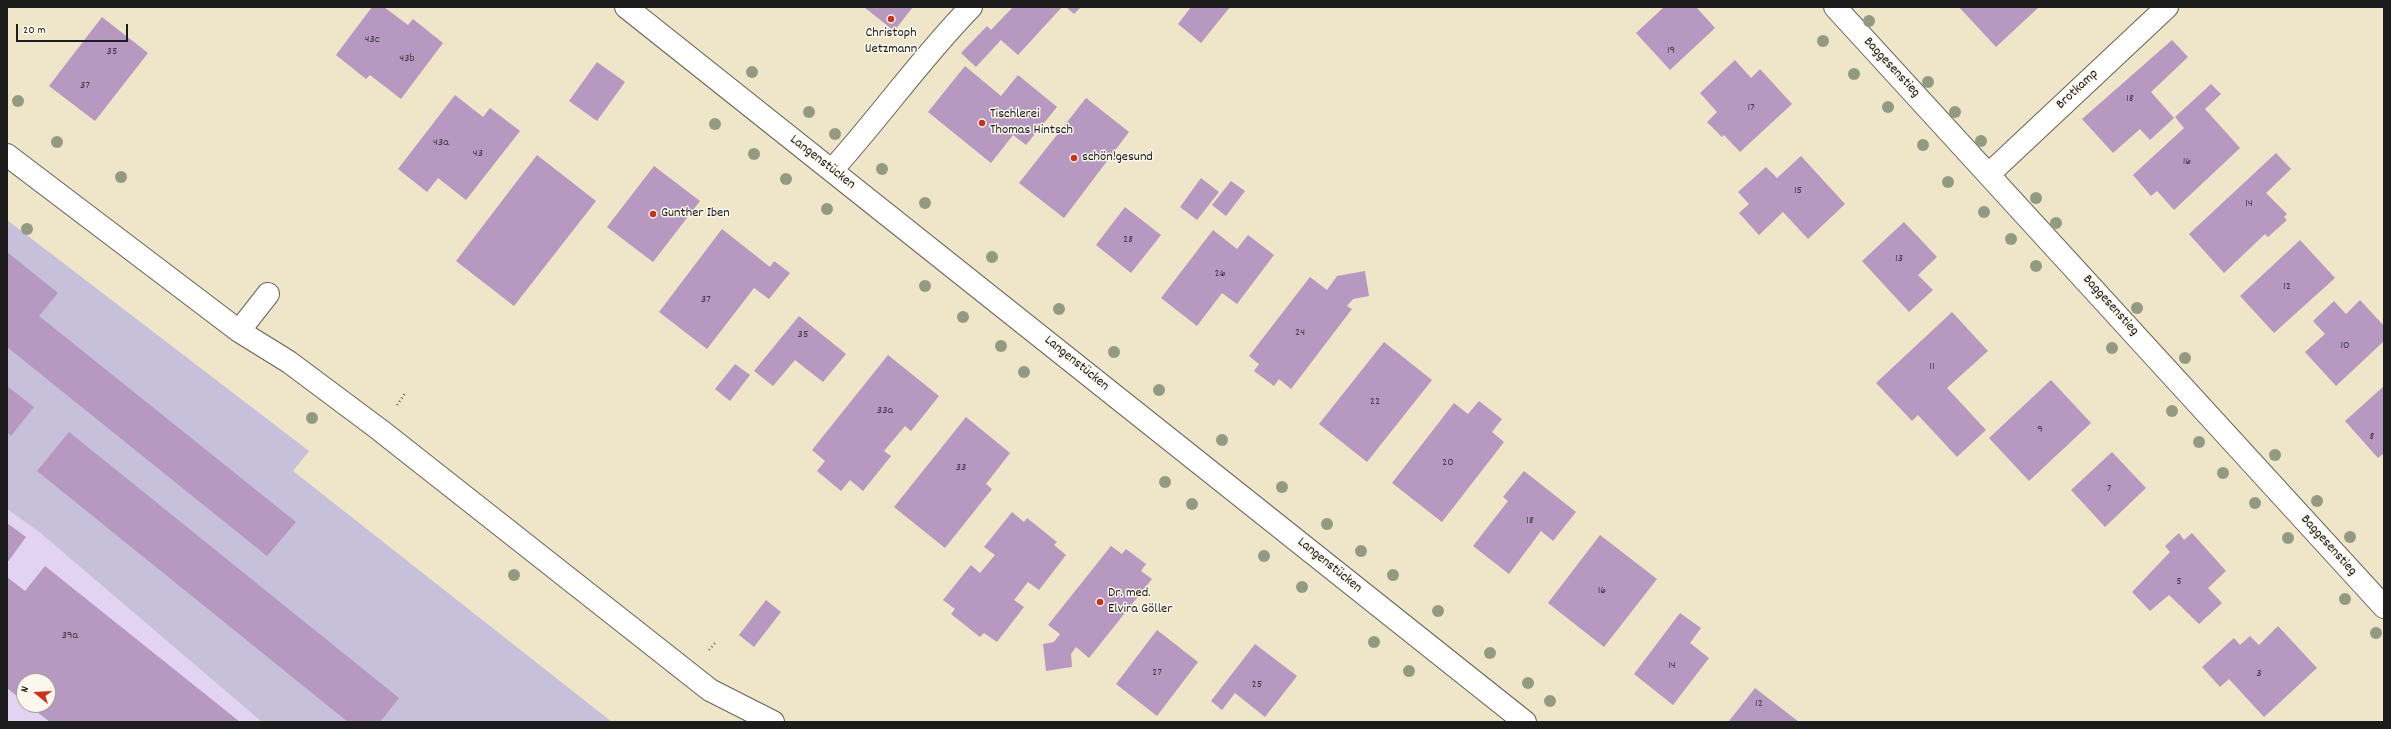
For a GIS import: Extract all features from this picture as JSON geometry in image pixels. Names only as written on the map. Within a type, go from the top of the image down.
[{"type":"street","name":"Langenstücken","points":[[626,7],[1525,722]]},
{"type":"street","points":[[832,170],[862,137],[951,28],[971,7]]},
{"type":"street","name":"Baggesenstieg","points":[[1835,7],[2384,606]]},
{"type":"street","name":"Brotkamp","points":[[1989,174],[2167,7]]},
{"type":"street","points":[[7,155],[239,332],[289,362],[386,435],[710,690],[773,722]]},
{"type":"street","points":[[239,332],[268,294]]},
{"type":"shaded area","points":[[7,220],[309,451],[293,471],[612,722],[262,722],[38,531],[7,509]]},
{"type":"shaded area","points":[[7,509],[38,531],[262,722],[7,722]]},
{"type":"building","points":[[372,7],[384,7],[408,25],[413,19],[443,43],[401,99],[370,75],[366,79],[336,55]]},
{"type":"building","name":"Christoph Uetzmann","points":[[864,7],[913,7],[894,31]]},
{"type":"building","points":[[1013,7],[1062,7],[1018,55],[1001,40],[976,67],[961,53],[987,26],[991,30]]},
{"type":"building","points":[[1066,7],[1081,7],[1074,14]]},
{"type":"building","points":[[1191,7],[1230,7],[1201,43],[1178,24]]},
{"type":"building","points":[[1664,7],[1696,7],[1715,28],[1670,70],[1636,33]]},
{"type":"building","points":[[1959,7],[2039,7],[1996,47]]},
{"type":"building","points":[[102,17],[148,53],[95,121],[49,86]]},
{"type":"building","points":[[2172,40],[2188,57],[2151,92],[2174,118],[2150,140],[2140,129],[2113,153],[2082,119]]},
{"type":"building","points":[[1735,60],[1751,78],[1760,69],[1792,104],[1740,152],[1724,135],[1722,137],[1707,122],[1717,112],[1700,93]]},
{"type":"building","points":[[597,62],[625,82],[597,121],[569,101]]},
{"type":"building","name":"Tischlerei Thomas Hintsch","points":[[965,66],[1001,96],[1018,75],[1057,107],[1026,145],[1013,135],[991,163],[928,112]]},
{"type":"building","points":[[2211,84],[2221,94],[2205,109],[2240,148],[2174,210],[2157,191],[2151,196],[2133,175],[2184,128],[2175,117]]},
{"type":"building","points":[[455,95],[483,117],[490,108],[520,131],[466,200],[438,178],[427,192],[398,169]]},
{"type":"building","name":"schön!gesund","points":[[1086,98],[1129,132],[1064,218],[1019,183]]},
{"type":"building","points":[[2276,153],[2291,169],[2266,193],[2287,214],[2284,217],[2287,220],[2268,237],[2265,234],[2224,273],[2189,234]]},
{"type":"building","points":[[537,155],[596,201],[514,306],[456,261]]},
{"type":"building","points":[[1801,156],[1845,204],[1808,239],[1783,212],[1759,235],[1739,213],[1749,204],[1738,192],[1766,167],[1777,178]]},
{"type":"building","name":"Gunther Iben","points":[[654,166],[700,201],[653,262],[607,227]]},
{"type":"building","points":[[1201,178],[1219,192],[1197,220],[1180,207]]},
{"type":"building","points":[[1231,181],[1245,191],[1226,216],[1212,205]]},
{"type":"building","points":[[1125,207],[1161,235],[1131,273],[1096,245]]},
{"type":"building","points":[[1904,222],[1937,257],[1918,275],[1933,290],[1909,312],[1862,261]]},
{"type":"building","points":[[722,229],[770,267],[774,261],[790,273],[769,299],[754,288],[707,349],[659,312]]},
{"type":"building","points":[[1213,230],[1237,249],[1248,235],[1274,255],[1237,304],[1222,293],[1197,326],[1161,298]]},
{"type":"building","points":[[2300,240],[2335,278],[2274,333],[2240,296]]},
{"type":"building","points":[[7,252],[58,293],[39,316],[296,522],[267,556],[7,347]]},
{"type":"building","points":[[1365,271],[1369,296],[1353,299],[1347,306],[1352,309],[1291,389],[1279,379],[1274,386],[1254,371],[1259,364],[1249,356],[1310,277],[1327,290],[1337,276]]},
{"type":"building","points":[[2360,300],[2384,326],[2384,341],[2336,386],[2305,352],[2325,334],[2313,321],[2334,301],[2346,314]]},
{"type":"building","points":[[1952,312],[1988,351],[1947,388],[1986,430],[1957,457],[1918,415],[1912,421],[1876,383]]},
{"type":"building","points":[[799,316],[846,354],[823,382],[795,360],[773,386],[754,371]]},
{"type":"building","points":[[1384,342],[1432,380],[1367,462],[1319,424]]},
{"type":"building","points":[[888,355],[939,396],[911,431],[905,426],[884,451],[891,456],[863,491],[850,480],[841,491],[817,471],[825,461],[812,450]]},
{"type":"building","points":[[735,364],[750,375],[730,401],[715,389]]},
{"type":"building","points":[[2051,380],[2091,423],[2029,481],[1989,438]]},
{"type":"building","points":[[7,386],[34,407],[11,436],[7,432]]},
{"type":"building","points":[[2384,386],[2384,453],[2378,458],[2345,421]]},
{"type":"building","points":[[1479,401],[1502,419],[1492,432],[1504,442],[1442,522],[1392,483],[1454,403],[1468,414]]},
{"type":"building","points":[[966,417],[1010,453],[986,484],[992,489],[945,548],[894,507]]},
{"type":"building","points":[[69,432],[399,698],[380,722],[348,722],[37,471]]},
{"type":"building","points":[[2112,452],[2146,488],[2105,527],[2071,490]]},
{"type":"building","points":[[1524,471],[1576,512],[1553,541],[1541,531],[1509,574],[1473,546],[1508,501],[1503,497]]},
{"type":"building","points":[[1012,512],[1024,522],[1027,518],[1057,542],[1054,545],[1066,555],[1039,590],[1028,582],[1014,600],[1024,607],[997,642],[984,633],[980,637],[951,614],[955,609],[943,600],[971,565],[980,573],[995,555],[984,547]]},
{"type":"building","points":[[7,523],[26,537],[7,563]]},
{"type":"building","points":[[2179,533],[2184,540],[2192,533],[2226,571],[2208,588],[2222,603],[2199,624],[2169,595],[2150,611],[2132,592],[2170,552],[2165,546]]},
{"type":"building","points":[[1600,535],[1657,579],[1604,647],[1548,603]]},
{"type":"building","name":"Dr. med. Elvira Göller","points":[[1111,546],[1122,554],[1126,549],[1146,564],[1141,571],[1152,579],[1089,658],[1076,647],[1071,654],[1072,667],[1046,671],[1043,644],[1054,642],[1060,634],[1048,625]]},
{"type":"building","points":[[45,566],[240,722],[50,722],[38,713],[56,713],[56,673],[16,673],[16,695],[7,688],[7,577],[25,591]]},
{"type":"building","points":[[766,600],[781,612],[754,647],[739,635]]},
{"type":"building","points":[[1680,613],[1701,628],[1690,643],[1709,658],[1673,705],[1634,674]]},
{"type":"building","points":[[2278,626],[2317,668],[2264,717],[2229,679],[2220,687],[2202,667],[2234,638],[2240,645],[2250,636],[2259,645]]},
{"type":"building","points":[[1157,630],[1198,662],[1157,716],[1116,684]]},
{"type":"building","points":[[1255,644],[1297,676],[1265,717],[1235,693],[1222,710],[1211,701]]},
{"type":"building","points":[[1755,688],[1799,722],[1729,721]]},
{"type":"place","name":"Christoph Uetzmann","points":[[891,19]]},
{"type":"place","name":"Tischlerei Thomas Hintsch","points":[[982,123]]},
{"type":"place","name":"schön!gesund","points":[[1074,158]]},
{"type":"place","name":"Gunther Iben","points":[[653,214]]},
{"type":"place","name":"Dr. med. Elvira Göller","points":[[1100,602]]}]
